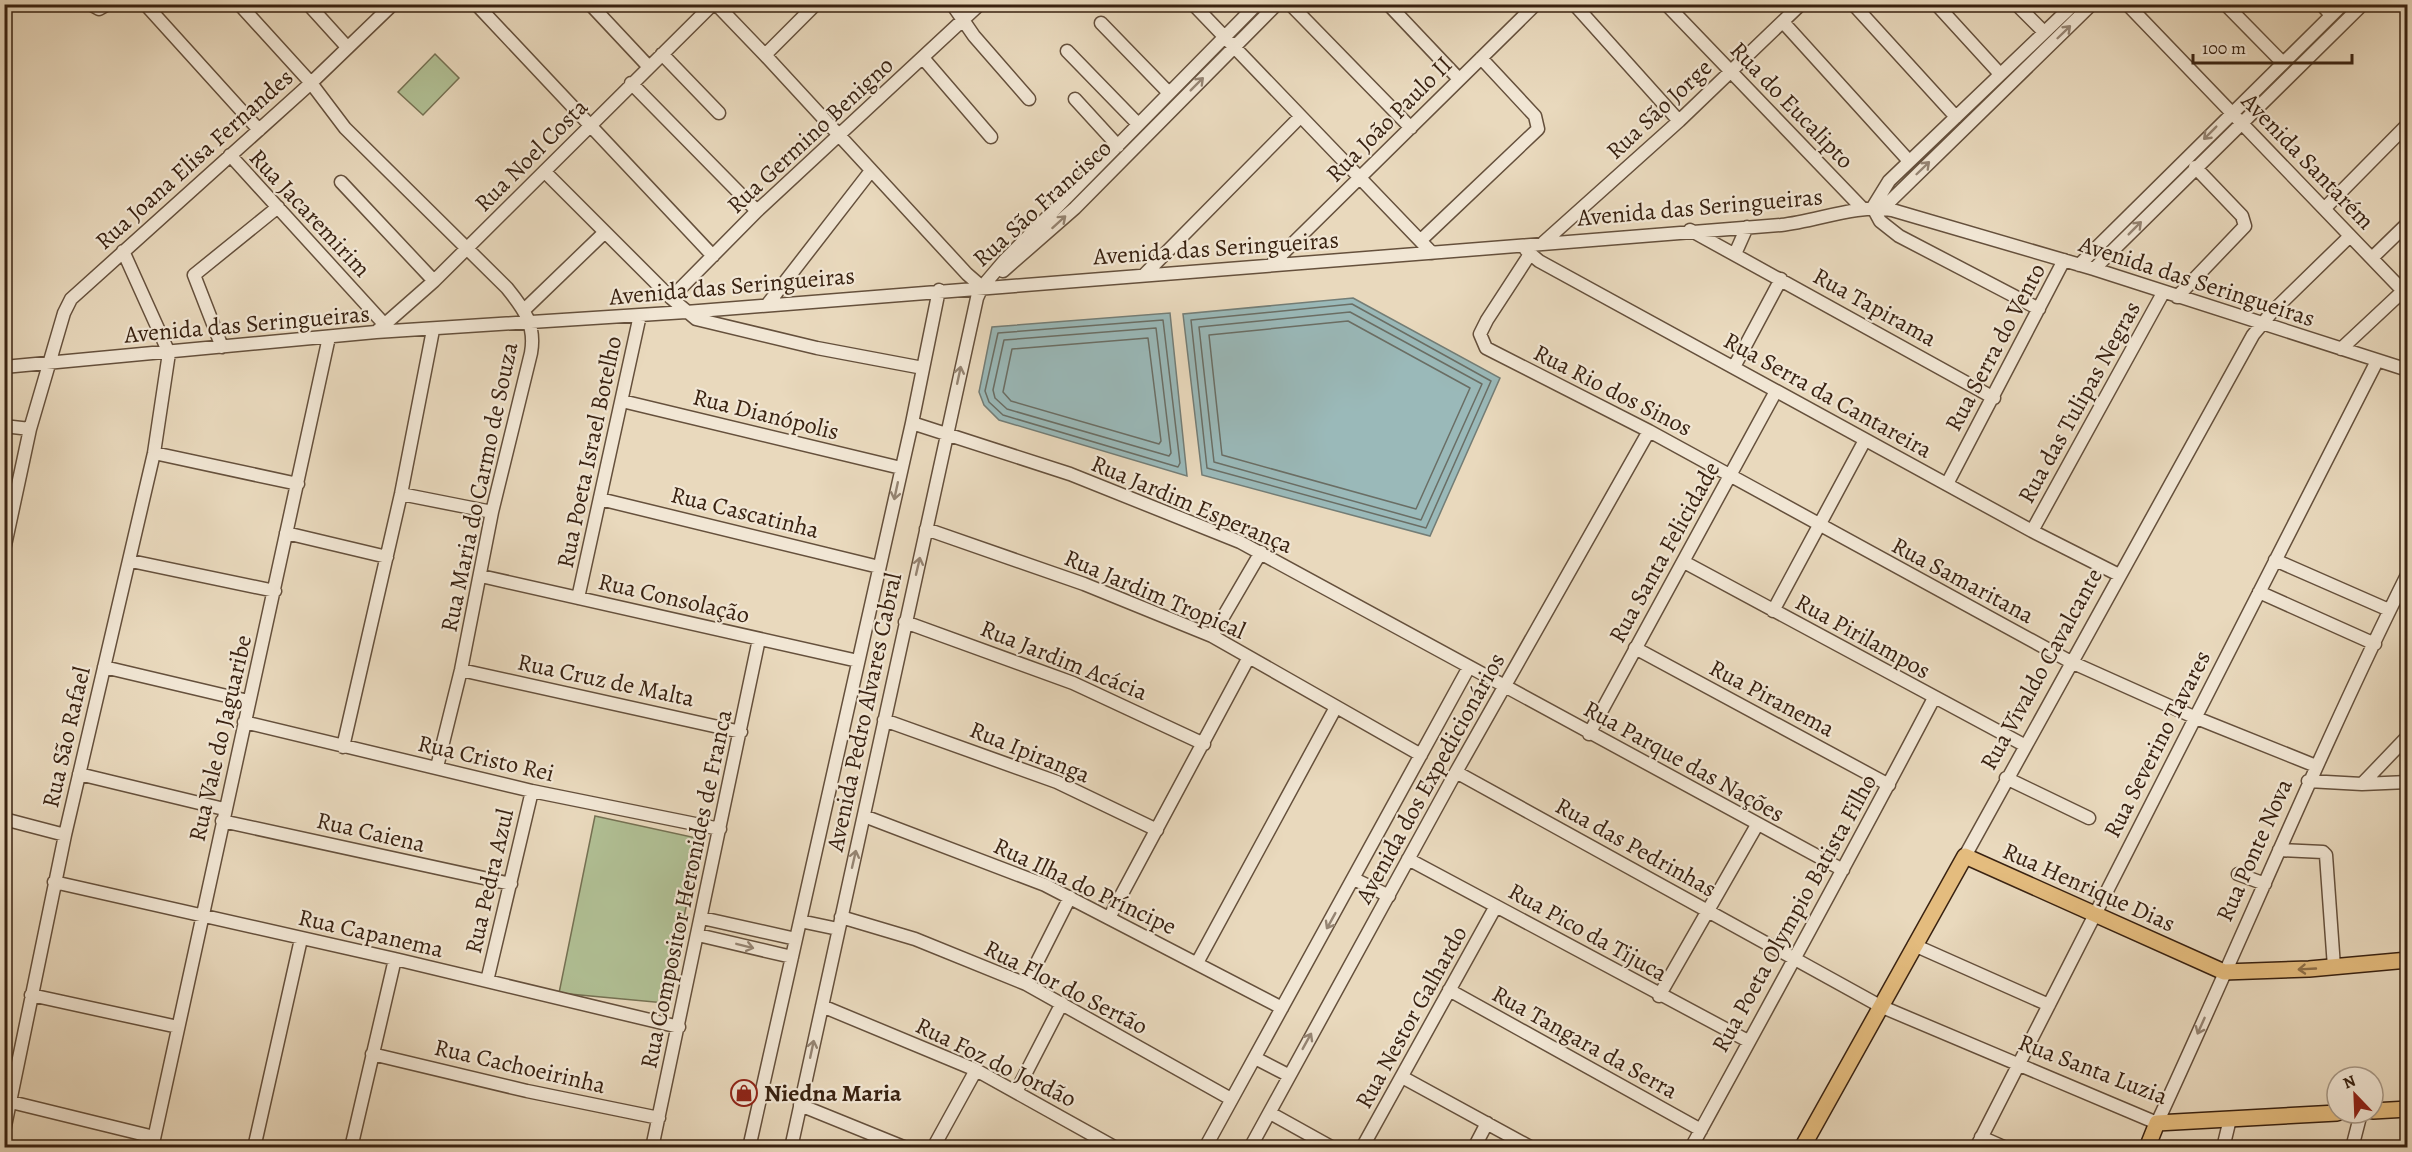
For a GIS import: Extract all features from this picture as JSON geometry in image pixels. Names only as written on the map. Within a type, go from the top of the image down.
[{"type":"main road","name":"Rua Henrique Dias","points":[[1965,856],[2224,972],[2334,967],[2408,960]]},
{"type":"main road","name":"Rua Vivaldo Cavalcante","points":[[1802,1148],[1965,856]]},
{"type":"main road","points":[[2385,1110],[2408,1109]]},
{"type":"main road","name":"Rua Santa Luzia","points":[[2157,1123],[2325,1114]]},
{"type":"main road","name":"Rua Ponte Nova","points":[[2147,1148],[2157,1123]]},
{"type":"street","points":[[90,4],[99,9],[108,4]]},
{"type":"street","points":[[146,4],[259,130]]},
{"type":"street","name":"Rua Maria do Carmo de Souza","points":[[239,4],[311,83],[345,128],[507,288],[531,323],[533,339],[531,353],[492,512],[461,670],[437,767]]},
{"type":"street","points":[[308,4],[347,47]]},
{"type":"street","points":[[476,4],[713,256]]},
{"type":"street","points":[[590,4],[649,67]]},
{"type":"street","points":[[714,4],[765,55],[870,172],[967,274],[982,286]]},
{"type":"street","name":"Rua Noel Costa","points":[[381,328],[466,250],[714,4]]},
{"type":"street","points":[[765,55],[816,4]]},
{"type":"street","points":[[952,4],[974,36],[1029,99]]},
{"type":"street","name":"Rua Germino Benigno","points":[[671,298],[757,211],[980,4]]},
{"type":"street","points":[[1193,4],[1432,253]]},
{"type":"street","name":"Rua São Francisco","points":[[982,286],[1257,4]]},
{"type":"street","name":"Rua São Francisco","points":[[982,286],[1010,266],[1075,208],[1277,4]]},
{"type":"street","points":[[1290,4],[1411,128]]},
{"type":"street","points":[[1388,4],[1459,79]]},
{"type":"street","points":[[1574,4],[1679,121]]},
{"type":"street","name":"Rua do Eucalipto","points":[[1666,4],[1873,210],[1880,221],[1899,236],[2039,309]]},
{"type":"street","name":"Rua São Jorge","points":[[1544,242],[1679,121],[1801,4]]},
{"type":"street","points":[[1853,4],[1956,117]]},
{"type":"street","points":[[1936,4],[2000,74]]},
{"type":"street","points":[[2016,4],[2044,32]]},
{"type":"street","points":[[1873,210],[1889,181],[2074,4]]},
{"type":"street","points":[[1873,210],[2092,4]]},
{"type":"street","name":"Avenida Santarém","points":[[2127,4],[2405,294]]},
{"type":"street","points":[[2225,4],[2283,63]]},
{"type":"street","points":[[2320,4],[2331,15]]},
{"type":"street","points":[[2079,265],[2231,112],[2343,4]]},
{"type":"street","points":[[2094,269],[2363,4]]},
{"type":"street","name":"Rua Joana Elisa Fernandes","points":[[50,361],[64,313],[71,299],[311,83],[388,6]]},
{"type":"street","name":"Rua João Paulo II","points":[[1272,264],[1532,6]]},
{"type":"street","points":[[1783,22],[1910,161]]},
{"type":"street","points":[[1101,23],[1169,93]]},
{"type":"street","points":[[1067,51],[1138,124]]},
{"type":"street","points":[[662,54],[719,113]]},
{"type":"street","points":[[923,58],[991,137]]},
{"type":"street","points":[[1421,240],[1538,129],[1538,123],[1481,58]]},
{"type":"street","points":[[632,84],[757,211]]},
{"type":"street","points":[[1075,99],[1118,147]]},
{"type":"street","points":[[1145,274],[1300,117]]},
{"type":"street","points":[[2325,208],[2408,124]]},
{"type":"street","name":"Rua Jacaremirim","points":[[230,155],[278,207],[381,328]]},
{"type":"street","points":[[2177,297],[2245,226],[2242,216],[2195,167]]},
{"type":"street","points":[[545,171],[671,298],[696,319],[726,328],[923,368]]},
{"type":"street","points":[[767,305],[870,172]]},
{"type":"street","points":[[2165,179],[2175,188]]},
{"type":"street","points":[[341,182],[434,281]]},
{"type":"street","points":[[222,347],[194,275],[278,207]]},
{"type":"street","name":"Avenida das Seringueiras","points":[[4,367],[330,337],[381,328],[433,330],[686,312],[1272,264],[1432,253],[1526,250],[1544,242],[1747,227],[1817,220],[1873,210],[2064,260],[2408,370]]},
{"type":"street","points":[[2372,258],[2408,223]]},
{"type":"street","points":[[1735,254],[1747,227]]},
{"type":"street","name":"Rua Tapirama","points":[[1690,230],[1994,398]]},
{"type":"street","points":[[524,310],[605,232]]},
{"type":"street","name":"Rua Vivaldo Cavalcante","points":[[1965,856],[2024,745],[2262,323],[2350,236]]},
{"type":"street","name":"Rua Rio dos Sinos","points":[[1526,250],[1486,320],[1480,339],[1486,348],[1730,475]]},
{"type":"street","name":"Rua Serra da Cantareira","points":[[1526,250],[1865,440],[2032,531],[2119,575]]},
{"type":"street","points":[[123,251],[169,353]]},
{"type":"street","name":"Rua Serra do Vento","points":[[1947,484],[1994,398],[2064,260]]},
{"type":"street","points":[[1734,367],[1781,279]]},
{"type":"street","name":"Avenida Pedro Alvares Cabral","points":[[791,1148],[972,315],[982,286]]},
{"type":"street","name":"Avenida Pedro Alvares Cabral","points":[[749,1148],[912,423],[939,290]]},
{"type":"street","name":"Rua das Tulipas Negras","points":[[2032,531],[2163,293]]},
{"type":"street","points":[[2341,349],[2405,294]]},
{"type":"street","name":"Rua Poeta Israel Botelho","points":[[578,598],[640,315]]},
{"type":"street","points":[[343,747],[401,494],[433,330]]},
{"type":"street","name":"Rua Vale do Jaguaribe","points":[[153,1142],[248,701],[330,337]]},
{"type":"street","name":"Rua São Rafael","points":[[4,1131],[54,882],[154,453],[169,353]]},
{"type":"street","points":[[4,550],[30,429],[50,361]]},
{"type":"street","name":"Rua Severino Tavares","points":[[1978,1142],[2377,361]]},
{"type":"street","name":"Rua Santa Felicidade","points":[[1589,734],[1776,391]]},
{"type":"street","name":"Rua Dianópolis","points":[[622,401],[901,468]]},
{"type":"street","name":"Rua Jardim Esperança","points":[[912,423],[947,432],[1157,507],[1261,552],[1505,687]]},
{"type":"street","points":[[4,426],[30,429]]},
{"type":"street","name":"Avenida dos Expedicionários","points":[[1250,1148],[1456,772],[1649,431]]},
{"type":"street","points":[[1773,611],[1865,440]]},
{"type":"street","points":[[154,453],[298,484]]},
{"type":"street","name":"Rua Samaritana","points":[[1730,475],[1819,526],[2072,662],[2194,717],[2316,765]]},
{"type":"street","points":[[401,494],[492,512]]},
{"type":"street","name":"Rua Cascatinha","points":[[600,499],[879,567]]},
{"type":"street","name":"Rua Jardim Tropical","points":[[926,529],[1084,584],[1212,636],[1421,755]]},
{"type":"street","points":[[286,533],[387,557]]},
{"type":"street","points":[[1212,636],[1261,552]]},
{"type":"street","points":[[2275,560],[2389,610]]},
{"type":"street","points":[[130,561],[274,591]]},
{"type":"street","name":"Rua Pirilampos","points":[[1683,562],[2024,745]]},
{"type":"street","name":"Rua Ponte Nova","points":[[2157,1123],[2265,884],[2308,781],[2375,644],[2389,610],[2403,592],[2408,573]]},
{"type":"street","name":"Rua Consolação","points":[[481,576],[858,661]]},
{"type":"street","points":[[2259,592],[2375,644]]},
{"type":"street","name":"Rua Jardim Acácia","points":[[905,622],[1073,683],[1204,744]]},
{"type":"street","name":"Rua Compositor Heronides de Franca","points":[[652,1148],[759,639]]},
{"type":"street","name":"Rua Piranema","points":[[1635,648],[1889,785]]},
{"type":"street","points":[[1109,918],[1249,657]]},
{"type":"street","points":[[104,667],[248,701]]},
{"type":"street","name":"Avenida dos Expedicionários","points":[[1205,1148],[1469,667]]},
{"type":"street","name":"Rua Cruz de Malta","points":[[461,670],[741,732]]},
{"type":"street","name":"Rua Parque das Nações","points":[[1505,687],[1843,870]]},
{"type":"street","name":"Rua Poeta Olympio Batista Filho","points":[[1691,1148],[1748,1041],[1796,960],[1934,698]]},
{"type":"street","points":[[1197,963],[1336,707]]},
{"type":"street","name":"Rua Ipiranga","points":[[884,720],[1057,782],[1157,830]]},
{"type":"street","name":"Rua Cristo Rei","points":[[244,722],[532,791],[720,829]]},
{"type":"street","points":[[2362,784],[2408,736]]},
{"type":"street","name":"Rua das Pedrinhas","points":[[1456,772],[1880,1006]]},
{"type":"street","name":"Rua Caiena","points":[[79,774],[223,815],[511,884]]},
{"type":"street","points":[[2006,778],[2089,818]]},
{"type":"street","points":[[2308,781],[2362,784],[2408,782]]},
{"type":"street","name":"Rua Pedra Azul","points":[[487,981],[532,791]]},
{"type":"street","name":"Rua Ilha do Príncipe","points":[[864,816],[999,866],[1070,897],[1282,1008]]},
{"type":"street","points":[[4,819],[65,835]]},
{"type":"street","points":[[1659,996],[1757,825]]},
{"type":"street","points":[[2279,850],[2323,852],[2326,855],[2334,967]]},
{"type":"street","name":"Rua Pico da Tijuca","points":[[1408,859],[1659,996],[1748,1041]]},
{"type":"street","points":[[2238,874],[2265,884]]},
{"type":"street","points":[[1354,879],[1389,896]]},
{"type":"street","name":"Rua Capanema","points":[[54,882],[395,959],[679,1027]]},
{"type":"street","points":[[1026,984],[1070,897]]},
{"type":"street","name":"Rua Nestor Galhardo","points":[[1362,1148],[1496,906]]},
{"type":"street","points":[[702,918],[796,939]]},
{"type":"street","name":"Rua Flor do Sertão","points":[[800,921],[840,923],[915,939],[1026,984],[1231,1099]]},
{"type":"street","points":[[698,935],[792,957]]},
{"type":"street","points":[[254,1148],[301,939]]},
{"type":"street","points":[[1914,945],[2049,1005]]},
{"type":"street","points":[[351,1148],[395,959]]},
{"type":"street","name":"Rua Tangara da Serra","points":[[1449,990],[1701,1130]]},
{"type":"street","points":[[31,994],[178,1027]]},
{"type":"street","points":[[1016,1092],[1062,1003]]},
{"type":"street","name":"Rua Foz do Jordão","points":[[822,1006],[976,1070],[1116,1148]]},
{"type":"street","name":"Rua Santa Luzia","points":[[1880,1006],[2157,1123]]},
{"type":"street","name":"Rua Cachoeirinha","points":[[372,1054],[527,1091],[659,1118]]},
{"type":"street","points":[[1255,1059],[1288,1075]]},
{"type":"street","points":[[933,1148],[976,1070]]},
{"type":"street","points":[[1401,1077],[1532,1148]]},
{"type":"street","points":[[11,1102],[153,1142]]},
{"type":"street","points":[[800,1105],[906,1148]]},
{"type":"street","points":[[1270,1113],[1334,1148]]},
{"type":"street","points":[[2223,1148],[2230,1119]]},
{"type":"street","points":[[1474,1148],[1487,1123]]},
{"type":"street","points":[[2352,1148],[2358,1125]]},
{"type":"street","points":[[1978,1142],[2006,1148]]},
{"type":"green space","points":[[435,54],[459,78],[423,115],[398,92]]},
{"type":"green space","points":[[595,816],[701,839],[665,1003],[559,993]]},
{"type":"water","points":[[1353,298],[1500,378],[1430,536],[1202,475],[1183,314]]},
{"type":"water","points":[[1170,313],[1187,476],[999,420],[984,405],[979,392],[992,327]]},
{"type":"place","name":"Niedna Maria","points":[[744,1093]]}]
